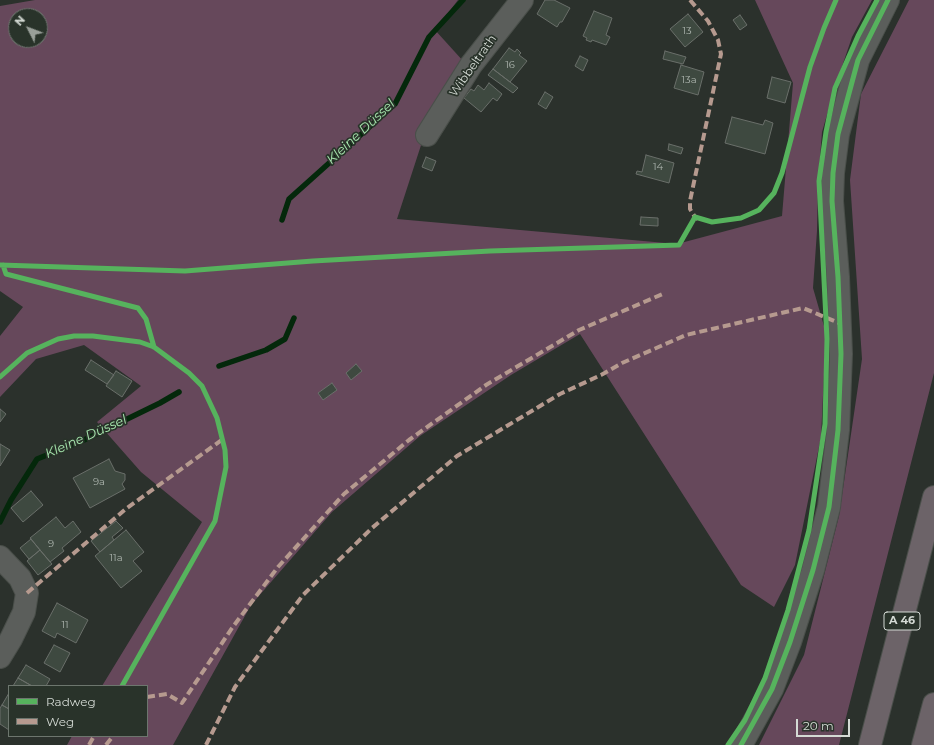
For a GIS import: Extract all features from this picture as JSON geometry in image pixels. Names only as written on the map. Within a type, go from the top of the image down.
[{"type":"highway","name":"A 46","points":[[870,745],[934,497]]},
{"type":"highway","points":[[923,745],[934,704]]},
{"type":"street","name":"Wibbeltrath","points":[[427,135],[471,65],[522,0]]},
{"type":"street","points":[[741,745],[772,688],[790,642],[813,570],[829,507],[838,430],[841,354],[838,277],[832,201],[838,134],[858,60],[888,0]]},
{"type":"street","points":[[0,557],[20,578],[27,593],[24,612],[11,639],[0,657]]},
{"type":"shaded area","points":[[35,0],[458,0],[435,30],[464,62],[424,136],[397,219],[677,244],[782,216],[793,83],[755,0],[872,0],[852,37],[822,132],[813,288],[826,333],[821,437],[795,565],[774,607],[741,585],[580,334],[511,375],[420,436],[332,512],[251,605],[173,745],[67,745],[71,737],[148,737],[148,685],[103,685],[202,522],[141,472],[97,422],[141,386],[84,345],[36,359],[0,397],[0,336],[23,307],[0,291],[0,6]]},
{"type":"shaded area","points":[[909,0],[934,0],[934,373],[839,745],[759,745],[804,655],[839,516],[862,359],[850,180],[861,94]]},
{"type":"building","points":[[545,0],[554,0],[570,8],[562,22],[560,22],[557,27],[537,14]]},
{"type":"building","points":[[594,11],[612,18],[606,35],[610,37],[606,45],[592,40],[591,42],[586,40],[587,38],[583,36]]},
{"type":"building","points":[[688,14],[703,32],[685,47],[670,29]]},
{"type":"building","points":[[740,15],[747,25],[740,30],[733,20]]},
{"type":"building","points":[[509,48],[515,52],[517,49],[521,53],[519,55],[527,61],[510,82],[493,69]]},
{"type":"building","points":[[665,51],[686,57],[683,64],[663,59]]},
{"type":"building","points":[[580,56],[588,60],[583,71],[575,66]]},
{"type":"building","points":[[681,65],[704,72],[698,95],[674,88]]},
{"type":"building","points":[[493,69],[518,88],[513,93],[488,75]]},
{"type":"building","points":[[772,77],[791,82],[785,103],[767,98]]},
{"type":"building","points":[[489,83],[502,94],[497,101],[493,98],[481,112],[464,98],[471,89],[474,91],[478,85],[484,90]]},
{"type":"building","points":[[545,92],[553,97],[546,109],[538,104]]},
{"type":"building","points":[[732,117],[763,125],[765,120],[773,123],[765,154],[725,143]]},
{"type":"building","points":[[669,144],[683,148],[681,154],[668,150]]},
{"type":"building","points":[[646,155],[674,163],[669,183],[636,174],[637,171],[642,172]]},
{"type":"building","points":[[426,157],[436,161],[432,171],[422,167]]},
{"type":"building","points":[[641,217],[658,218],[658,226],[640,225]]},
{"type":"building","points":[[91,360],[114,375],[107,384],[85,370]]},
{"type":"building","points":[[356,364],[362,371],[351,380],[346,373]]},
{"type":"building","points":[[116,371],[132,381],[122,397],[106,386]]},
{"type":"building","points":[[332,383],[337,390],[323,400],[318,393]]},
{"type":"building","points":[[0,409],[6,414],[0,422]]},
{"type":"building","points":[[0,444],[10,450],[0,466]]},
{"type":"building","points":[[109,459],[115,471],[125,474],[125,480],[122,484],[125,489],[90,508],[73,478]]},
{"type":"building","points":[[31,491],[43,505],[23,522],[11,508]]},
{"type":"building","points":[[56,517],[65,528],[73,521],[81,532],[62,548],[64,551],[50,562],[30,538]]},
{"type":"building","points":[[116,521],[123,528],[112,537],[114,540],[100,552],[91,541]]},
{"type":"building","points":[[126,530],[144,552],[133,561],[142,571],[121,588],[95,556]]},
{"type":"building","points":[[31,539],[40,550],[29,559],[20,548]]},
{"type":"building","points":[[40,550],[52,564],[38,575],[27,561]]},
{"type":"building","points":[[57,603],[88,620],[76,643],[57,633],[55,638],[42,631]]},
{"type":"building","points":[[54,645],[70,653],[60,672],[44,663]]},
{"type":"building","points":[[26,665],[50,679],[47,685],[30,685],[18,678]]},
{"type":"building","points":[[18,678],[30,685],[14,685]]},
{"type":"building","points":[[8,695],[8,708],[2,705]]},
{"type":"building","points":[[2,705],[8,708],[8,729],[0,724],[0,708]]},
{"type":"waterway","name":"Kleine Düssel","points":[[282,220],[289,199],[395,104],[429,37],[463,0]]},
{"type":"waterway","name":"Kleine Düssel","points":[[219,366],[266,350],[285,339],[294,318]]},
{"type":"waterway","name":"Kleine Düssel","points":[[0,522],[11,500],[37,459],[82,441],[160,403],[179,392]]},
{"type":"marked path","points":[[690,0],[708,21],[718,40],[721,54],[690,201],[690,209],[698,219]]},
{"type":"marked path","points":[[148,697],[167,694],[182,703],[232,628],[278,567],[344,494],[409,440],[486,385],[579,330],[665,293]]},
{"type":"marked path","points":[[206,745],[235,687],[303,595],[372,528],[457,456],[560,394],[601,375],[622,363],[686,335],[803,308],[839,323]]},
{"type":"marked path","points":[[27,593],[127,508],[223,439]]},
{"type":"marked path","points":[[89,745],[93,737]]},
{"type":"marked path","points":[[106,745],[112,737]]},
{"type":"cycle path","points":[[0,265],[185,271],[313,261],[490,251],[679,245],[695,217],[712,222],[741,218],[759,210],[774,193],[782,173],[810,67],[836,0]]},
{"type":"cycle path","points":[[728,745],[745,720],[765,678],[788,610],[809,530],[825,424],[827,339],[819,181],[826,132],[835,88],[858,36],[877,0]]},
{"type":"cycle path","points":[[741,745],[772,689],[790,642],[813,570],[829,507],[838,430],[841,354],[838,277],[832,201],[833,173],[838,134],[858,60],[888,0]]},
{"type":"cycle path","points":[[3,265],[6,274],[138,308],[146,319],[154,347]]},
{"type":"cycle path","points":[[0,377],[27,353],[58,339],[74,336],[93,336],[140,342],[154,347],[189,373],[202,386],[217,418],[225,450],[226,467],[215,521],[123,685]]}]
